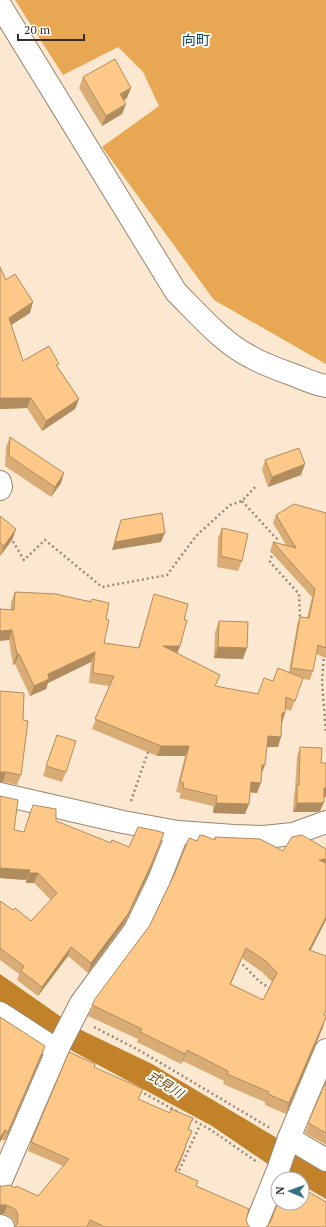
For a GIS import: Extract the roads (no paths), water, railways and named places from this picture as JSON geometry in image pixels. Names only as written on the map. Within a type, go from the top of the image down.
[{"type":"street","points":[[0,5],[176,292],[206,323],[229,343],[250,357],[326,386]]},
{"type":"street","points":[[0,482],[0,489]]},
{"type":"street","points":[[0,794],[123,822],[178,832],[264,837],[293,834],[326,822]]},
{"type":"street","points":[[0,1183],[58,1047],[82,1003],[135,930],[159,880],[178,832]]},
{"type":"street","points":[[0,1013],[58,1047]]},
{"type":"street","points":[[255,1227],[326,1050]]},
{"type":"street","points":[[289,1140],[326,1160]]},
{"type":"water","name":"式見川","points":[[0,974],[77,1028],[152,1064],[326,1167],[326,1199],[310,1190],[310,1171],[278,1171],[212,1126],[50,1039],[0,1009]]},
{"type":"district","name":"向町","points":[[196,40]]}]
